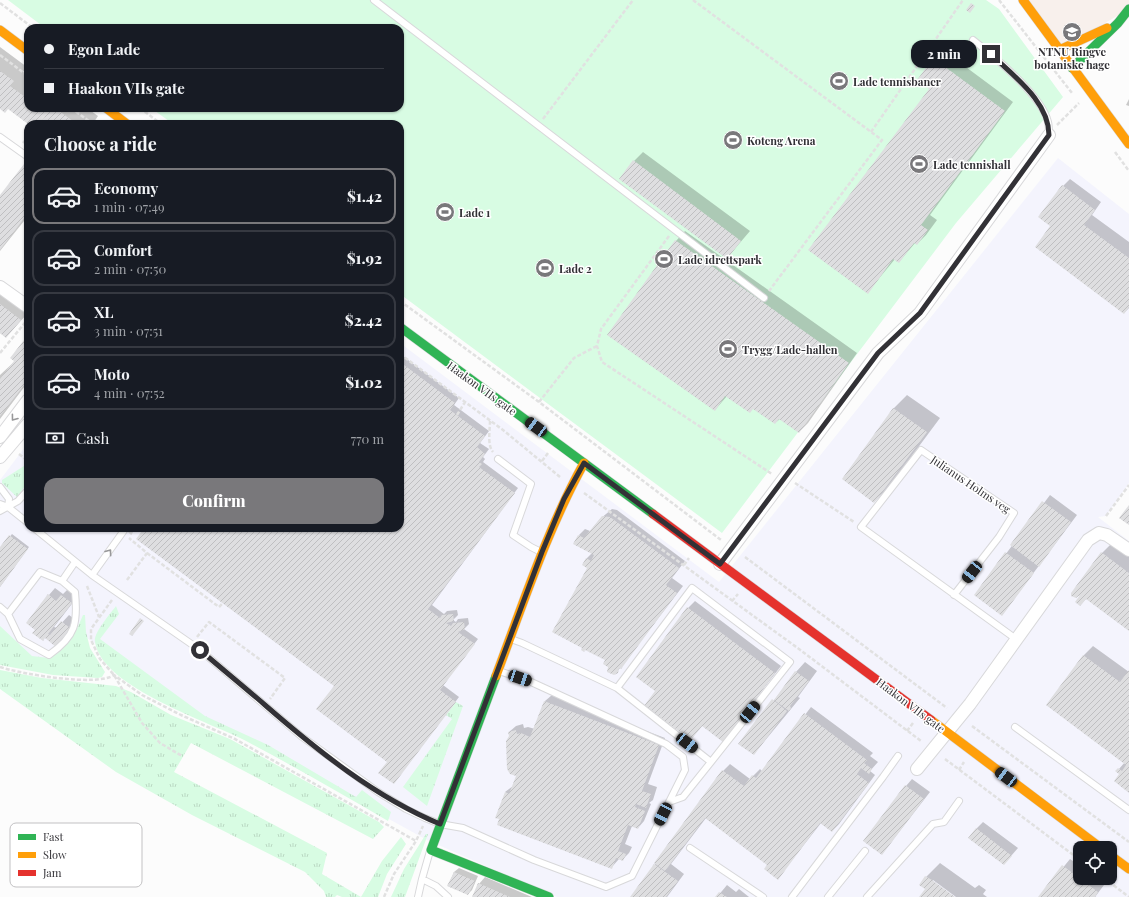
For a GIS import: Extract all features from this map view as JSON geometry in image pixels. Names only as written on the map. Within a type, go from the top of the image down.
[{"type":"main road","points":[[1023,0],[1129,144]]},
{"type":"main road","points":[[1072,68],[1129,9]]},
{"type":"main road","points":[[1060,50],[1118,22]]},
{"type":"main road","points":[[0,30],[24,48]]},
{"type":"main road","points":[[111,112],[122,120]]},
{"type":"main road","name":"Haakon VIIs gate","points":[[404,330],[720,564],[809,628],[1092,841]]},
{"type":"main road","points":[[549,897],[431,850],[542,552],[571,485],[584,463]]},
{"type":"main road","points":[[1117,860],[1129,869]]},
{"type":"street","points":[[720,564],[782,478],[878,353],[920,313],[1049,135]]},
{"type":"street","points":[[0,287],[24,304]]},
{"type":"street","points":[[0,437],[24,405]]},
{"type":"street","points":[[0,457],[24,429]]},
{"type":"street","points":[[917,769],[960,717],[1088,540],[1099,533],[1107,535],[1129,550]]},
{"type":"lane","points":[[374,0],[764,298]]},
{"type":"lane","points":[[974,40],[991,54],[1039,104],[1049,123],[1049,135]]},
{"type":"lane","points":[[0,136],[24,154]]},
{"type":"lane","name":"Julianus Holms veg","points":[[861,527],[921,450],[1014,513],[999,537],[954,595]]},
{"type":"lane","points":[[498,459],[531,484],[513,535],[531,547],[542,552]]},
{"type":"lane","points":[[0,487],[9,499],[8,507]]},
{"type":"lane","points":[[0,511],[8,507],[24,493]]},
{"type":"lane","points":[[0,504],[8,507],[24,520]]},
{"type":"lane","points":[[861,527],[1016,640]]},
{"type":"lane","points":[[39,532],[92,575],[192,644],[301,736],[378,792],[406,809],[440,824],[463,828],[534,860],[606,887],[632,876],[685,770],[683,757],[666,744],[529,681],[498,671]]},
{"type":"lane","points":[[92,575],[123,532]]},
{"type":"lane","points":[[62,581],[75,562]]},
{"type":"lane","points":[[0,607],[8,614],[20,639],[49,655],[61,646],[75,626],[77,615],[75,592],[62,581],[40,572],[8,614]]},
{"type":"lane","points":[[617,688],[692,588],[790,662],[683,797],[669,802]]},
{"type":"lane","points":[[509,639],[522,643],[617,688],[711,762]]},
{"type":"lane","points":[[1015,727],[1129,810]]},
{"type":"lane","points":[[792,897],[898,756]]},
{"type":"lane","points":[[867,897],[933,824],[944,822],[959,801]]},
{"type":"lane","points":[[690,848],[763,897]]},
{"type":"lane","points":[[418,897],[431,850]]},
{"type":"lane","points":[[828,897],[865,851]]},
{"type":"lane","points":[[422,879],[436,886],[448,897]]},
{"type":"path","points":[[539,125],[633,0]]},
{"type":"path","points":[[693,0],[882,140],[764,298]]},
{"type":"path","points":[[871,132],[963,0]]},
{"type":"path","points":[[999,0],[1084,109]]},
{"type":"path","points":[[0,3],[28,24]]},
{"type":"path","points":[[0,55],[24,73]]},
{"type":"path","points":[[1049,135],[1079,102]]},
{"type":"path","points":[[77,112],[88,120]]},
{"type":"path","points":[[145,112],[156,120]]},
{"type":"path","points":[[1111,146],[1129,171]]},
{"type":"path","points":[[674,229],[601,329],[597,346],[602,362],[861,527]]},
{"type":"path","points":[[404,304],[539,402],[721,540]]},
{"type":"path","points":[[0,353],[24,324]]},
{"type":"path","points":[[449,344],[450,338]]},
{"type":"path","points":[[539,402],[574,358],[597,346]]},
{"type":"path","points":[[404,357],[490,421],[571,485],[799,649],[921,741]]},
{"type":"path","points":[[452,393],[454,386]]},
{"type":"path","points":[[457,415],[465,402]]},
{"type":"path","points":[[490,421],[490,450],[498,459]]},
{"type":"path","points":[[542,461],[548,452]]},
{"type":"path","points":[[19,454],[24,458]]},
{"type":"path","points":[[1106,516],[1129,485]]},
{"type":"path","points":[[127,536],[147,553],[220,607],[223,603]]},
{"type":"path","points":[[127,580],[147,553]]},
{"type":"path","points":[[684,565],[690,557]]},
{"type":"path","points":[[745,557],[948,708]]},
{"type":"path","points":[[87,586],[99,618]]},
{"type":"path","points":[[732,601],[738,593]]},
{"type":"path","points":[[113,600],[91,629],[90,640],[100,659],[114,675],[147,728],[160,743],[182,756]]},
{"type":"path","points":[[192,644],[209,622],[285,678],[266,705]]},
{"type":"path","points":[[0,667],[44,676],[94,680],[106,679],[114,675]]},
{"type":"path","points":[[114,675],[142,695],[181,715],[236,739],[416,841]]},
{"type":"path","points":[[907,731],[912,723]]},
{"type":"path","points":[[972,726],[1129,842]]},
{"type":"path","points":[[945,759],[1073,855]]},
{"type":"path","points":[[959,770],[964,762]]},
{"type":"path","points":[[384,897],[394,874],[416,841],[422,829]]},
{"type":"path","points":[[1113,885],[1129,897]]},
{"type":"shaded area","name":"NTNU Ringve botaniske hage","points":[[1023,0],[1129,0],[1129,9],[1059,50]]},
{"type":"shaded area","points":[[1058,158],[1129,214],[1129,483],[1106,516],[1098,517],[1129,541],[1129,897],[557,897],[427,840],[200,715],[87,638],[40,667],[0,631],[0,480],[24,448],[24,532],[404,532],[404,346],[719,582]]},
{"type":"green space","name":"Lade idrettspark","points":[[8,0],[986,0],[999,9],[1063,97],[956,223],[722,533],[404,297],[404,120],[168,120],[156,112],[404,112],[404,24],[40,24]]},
{"type":"green space","points":[[24,466],[24,487],[17,497],[2,483],[2,480]]},
{"type":"green space","points":[[116,606],[119,614],[100,639],[205,716],[268,745],[356,797],[362,790],[391,812],[388,821],[248,742],[160,702],[137,689],[117,674],[102,659],[95,642],[99,628]]},
{"type":"green space","points":[[83,615],[85,615],[86,632],[90,648],[105,672],[102,677],[53,675],[0,665],[0,626],[32,656],[49,658],[58,653],[77,629]]},
{"type":"green space","points":[[0,670],[42,678],[116,686],[131,692],[171,715],[230,739],[379,822],[384,827],[373,839],[191,743],[174,772],[327,853],[322,874],[361,897],[342,897],[337,895],[335,897],[326,897],[324,891],[305,872],[192,815],[116,772],[0,689]]},
{"type":"green space","points":[[456,702],[463,706],[427,806],[403,787],[452,719],[446,715]]},
{"type":"green space","points":[[426,834],[428,834],[405,897],[391,897],[404,869]]},
{"type":"green space","points":[[401,837],[406,844],[387,874],[378,897],[361,897],[382,861]]},
{"type":"building","points":[[971,3],[975,6],[970,13],[966,10]]},
{"type":"building","name":"Lade tennishall","points":[[933,58],[1005,111],[921,225],[928,230],[917,245],[914,243],[899,263],[893,259],[868,294],[808,250],[929,89],[917,80]]},
{"type":"building","points":[[0,71],[14,81],[10,86],[24,96],[24,112],[60,112],[72,120],[24,121],[8,109],[5,113],[0,109]]},
{"type":"building","points":[[633,160],[741,241],[727,259],[619,179]]},
{"type":"building","points":[[24,164],[24,218],[0,250],[0,195]]},
{"type":"building","points":[[1062,185],[1095,210],[1084,225],[1129,258],[1129,307],[1124,314],[1035,247],[1050,226],[1038,217]]},
{"type":"building","name":"Trygg/Lade-hallen","points":[[675,240],[849,363],[799,433],[779,419],[775,424],[753,409],[750,413],[725,396],[715,411],[607,335]]},
{"type":"building","points":[[0,304],[21,320],[6,338],[0,333]]},
{"type":"building","points":[[24,340],[24,385],[0,416],[0,379],[14,361],[10,358]]},
{"type":"building","points":[[404,365],[455,403],[450,410],[485,436],[477,447],[485,454],[479,462],[482,464],[479,467],[515,493],[428,609],[440,618],[442,615],[453,614],[454,621],[446,623],[451,626],[453,623],[464,622],[465,629],[458,632],[475,644],[440,690],[456,702],[394,784],[378,773],[387,762],[316,709],[334,686],[136,539],[141,532],[404,532]]},
{"type":"building","points":[[893,408],[927,432],[874,503],[842,479]]},
{"type":"building","points":[[1042,501],[1071,522],[1039,567],[1010,545]]},
{"type":"building","points":[[1129,505],[1129,525],[1119,518]]},
{"type":"building","points":[[602,516],[610,517],[679,568],[666,585],[677,593],[621,669],[619,668],[618,673],[614,675],[607,672],[608,667],[603,664],[605,660],[585,650],[584,652],[581,650],[582,648],[552,632],[587,568],[582,565],[586,558],[591,561],[594,555],[573,544],[578,535],[584,538]]},
{"type":"building","points":[[9,535],[28,549],[0,587],[0,547]]},
{"type":"building","points":[[1005,552],[1034,573],[1002,616],[974,595]]},
{"type":"building","points":[[1101,552],[1129,573],[1129,631],[1086,599],[1080,606],[1075,602],[1080,595],[1076,598],[1071,596],[1071,593]]},
{"type":"building","points":[[48,594],[56,601],[61,595],[72,603],[48,634],[50,635],[61,621],[70,628],[56,647],[45,638],[43,641],[32,633],[35,630],[26,623]]},
{"type":"building","points":[[687,607],[775,673],[723,742],[702,726],[691,740],[644,706],[655,691],[636,677]]},
{"type":"building","points":[[140,618],[144,621],[132,636],[129,634]]},
{"type":"building","points":[[1083,655],[1120,682],[1129,670],[1129,793],[1114,781],[1119,774],[1115,771],[1118,768],[1122,771],[1126,765],[1046,705]]},
{"type":"building","points":[[795,671],[809,681],[790,706],[791,708],[789,711],[774,700]]},
{"type":"building","points":[[772,699],[787,711],[754,755],[738,744]]},
{"type":"building","points":[[544,701],[659,745],[642,791],[651,794],[646,808],[636,804],[635,807],[645,811],[638,829],[628,825],[618,851],[626,854],[623,861],[616,858],[612,869],[497,825],[499,819],[495,818],[505,792],[509,794],[516,776],[510,774],[507,769],[506,741],[509,736],[508,732],[516,730],[517,734],[521,733],[530,737]]},
{"type":"building","points":[[804,713],[867,760],[864,763],[872,769],[869,774],[861,768],[857,774],[869,783],[832,832],[820,823],[778,880],[764,869],[767,865],[705,818],[665,871],[654,863],[722,770],[744,786],[752,775],[756,778]]},
{"type":"building","points":[[905,785],[924,799],[882,855],[863,841]]},
{"type":"building","points":[[976,828],[1012,856],[1004,865],[968,838]]},
{"type":"building","points":[[654,864],[678,881],[666,897],[630,897]]},
{"type":"building","points":[[1062,865],[1073,873],[1073,885],[1089,885],[1098,892],[1095,897],[1038,897]]},
{"type":"building","points":[[454,872],[475,881],[468,895],[447,886]]},
{"type":"building","points":[[925,876],[955,897],[919,897],[925,889],[919,885]]},
{"type":"building","points":[[478,883],[510,897],[472,897]]},
{"type":"building","points":[[719,892],[727,897],[715,897]]},
{"type":"traffic: fast","points":[[1072,68],[1118,23],[1129,9]]},
{"type":"traffic: fast","points":[[404,330],[653,514]]},
{"type":"traffic: fast","points":[[496,676],[431,850],[549,897]]},
{"type":"traffic: slow","points":[[1023,0],[1129,144]]},
{"type":"traffic: slow","points":[[1059,50],[1107,28]]},
{"type":"traffic: slow","points":[[0,30],[24,48]]},
{"type":"traffic: slow","points":[[111,112],[122,120]]},
{"type":"traffic: slow","points":[[496,676],[558,514],[584,463]]},
{"type":"traffic: slow","points":[[931,720],[1092,841]]},
{"type":"traffic: slow","points":[[1117,860],[1129,869]]},
{"type":"traffic: jam","points":[[653,514],[931,720]]},
{"type":"place","name":"NTNU Ringve botaniske hage","points":[[1072,32]]},
{"type":"place","name":"Lade tennisbaner","points":[[839,81]]},
{"type":"place","name":"Koteng Arena","points":[[733,140]]},
{"type":"place","name":"Lade tennishall","points":[[919,164]]},
{"type":"place","name":"Lade 1","points":[[445,212]]},
{"type":"place","name":"Lade idrettspark","points":[[664,259]]},
{"type":"place","name":"Lade 2","points":[[545,268]]},
{"type":"place","name":"Trygg/Lade-hallen","points":[[728,349]]},
{"type":"route","points":[[200,650],[301,736],[378,792],[406,809],[440,824],[542,552],[564,499],[584,463],[720,564],[781,480],[878,353],[920,313],[984,227],[1049,135],[1049,123],[1043,109],[1009,71],[991,54]]}]
